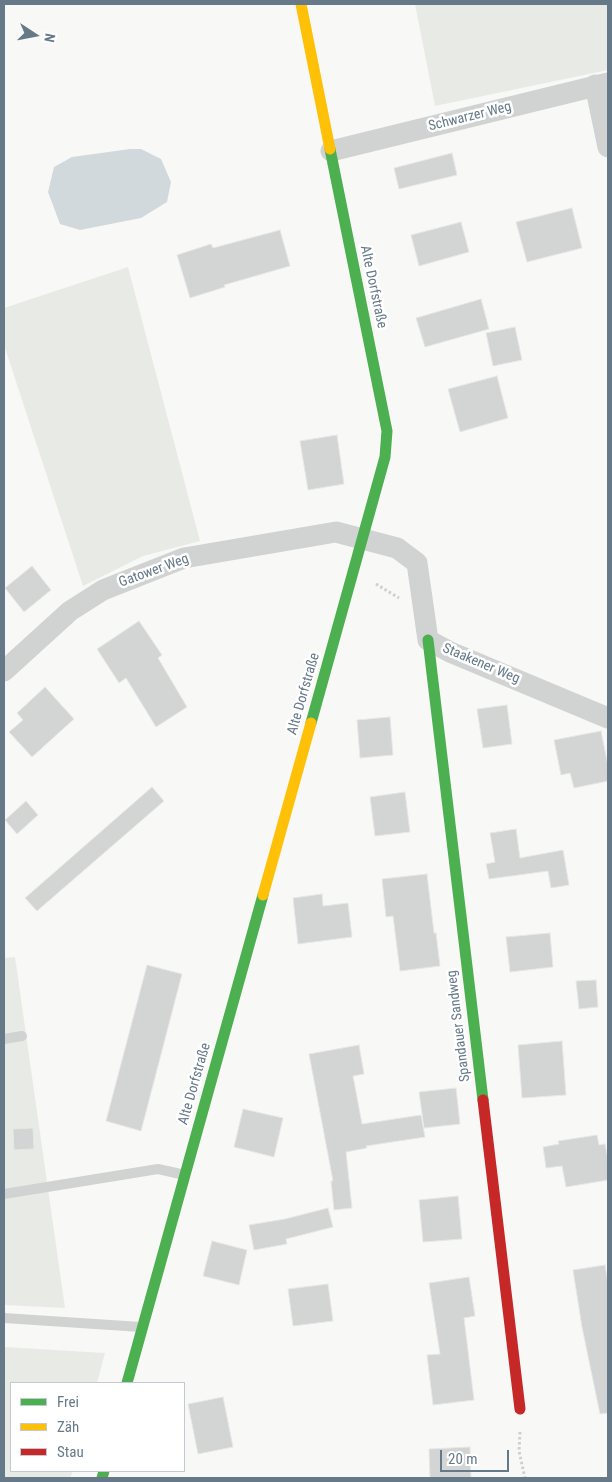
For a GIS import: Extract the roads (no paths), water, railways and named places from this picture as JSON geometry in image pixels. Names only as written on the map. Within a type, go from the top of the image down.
[{"type":"street","name":"Alte Dorfstraße","points":[[127,1382],[385,456],[387,431],[301,4]]},
{"type":"street","name":"Schwarzer Weg","points":[[331,150],[602,84]]},
{"type":"street","points":[[602,84],[608,146]]},
{"type":"street","name":"Gatower Weg","points":[[4,671],[70,611],[103,590],[184,558],[336,532],[362,538]]},
{"type":"street","name":"Staakener Weg","points":[[362,538],[397,548],[417,563],[428,640],[450,652],[608,718]]},
{"type":"street","name":"Spandauer Sandweg","points":[[428,640],[520,1409]]},
{"type":"lane","points":[[4,1039],[22,1036]]},
{"type":"lane","points":[[4,1194],[158,1169],[185,1175]]},
{"type":"lane","points":[[4,1318],[142,1327]]}]
